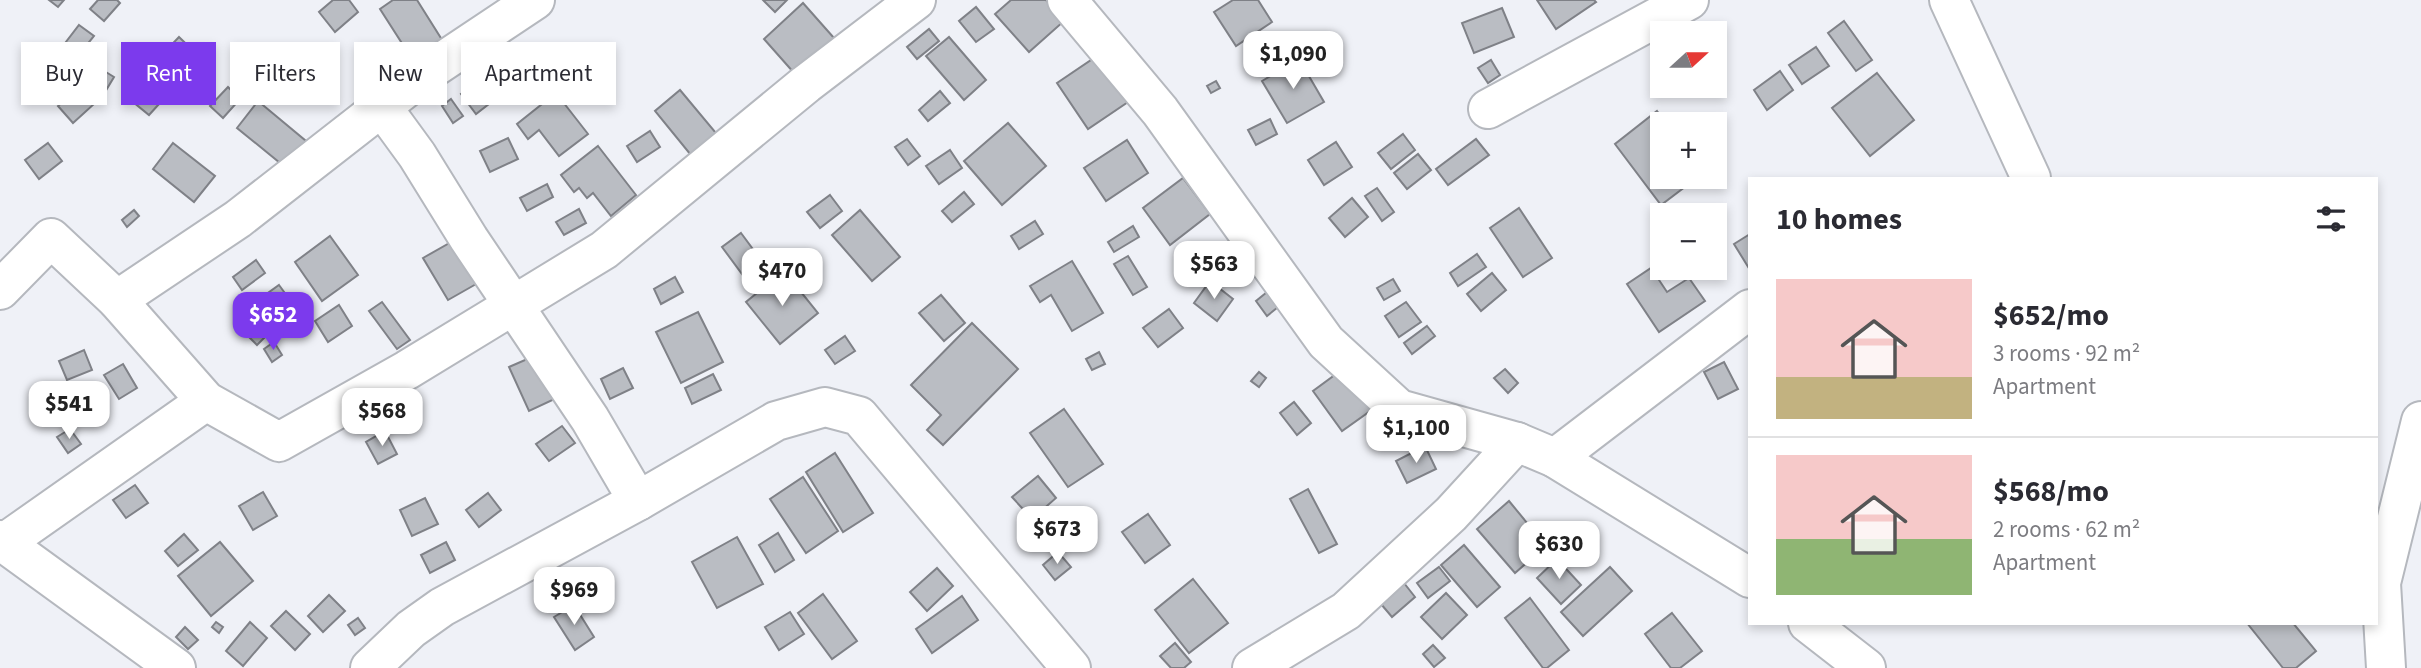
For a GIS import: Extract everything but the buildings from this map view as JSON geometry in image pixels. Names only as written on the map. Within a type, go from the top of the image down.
[{"type":"street","points":[[117,300],[238,219],[425,74],[535,0]]},
{"type":"street","points":[[0,290],[51,238],[117,300],[206,401],[279,442],[407,370],[604,250],[806,83],[916,0]]},
{"type":"street","points":[[1067,0],[1160,111],[1326,342],[1399,409],[1517,442],[1555,458],[1747,572]]},
{"type":"street","points":[[1488,109],[1689,0]]},
{"type":"street","points":[[1950,0],[2031,177]]},
{"type":"street","points":[[382,107],[417,155],[469,240],[590,419],[638,500]]},
{"type":"street","points":[[1555,458],[1748,311]]},
{"type":"street","points":[[176,668],[2,541],[206,401]]},
{"type":"street","points":[[370,668],[411,629],[442,607],[776,421],[825,407],[859,416],[1071,668]]},
{"type":"street","points":[[2386,668],[2381,583],[2421,421]]},
{"type":"street","points":[[1252,668],[1346,611],[1451,514],[1517,442]]},
{"type":"street","points":[[1811,625],[1866,668]]}]
